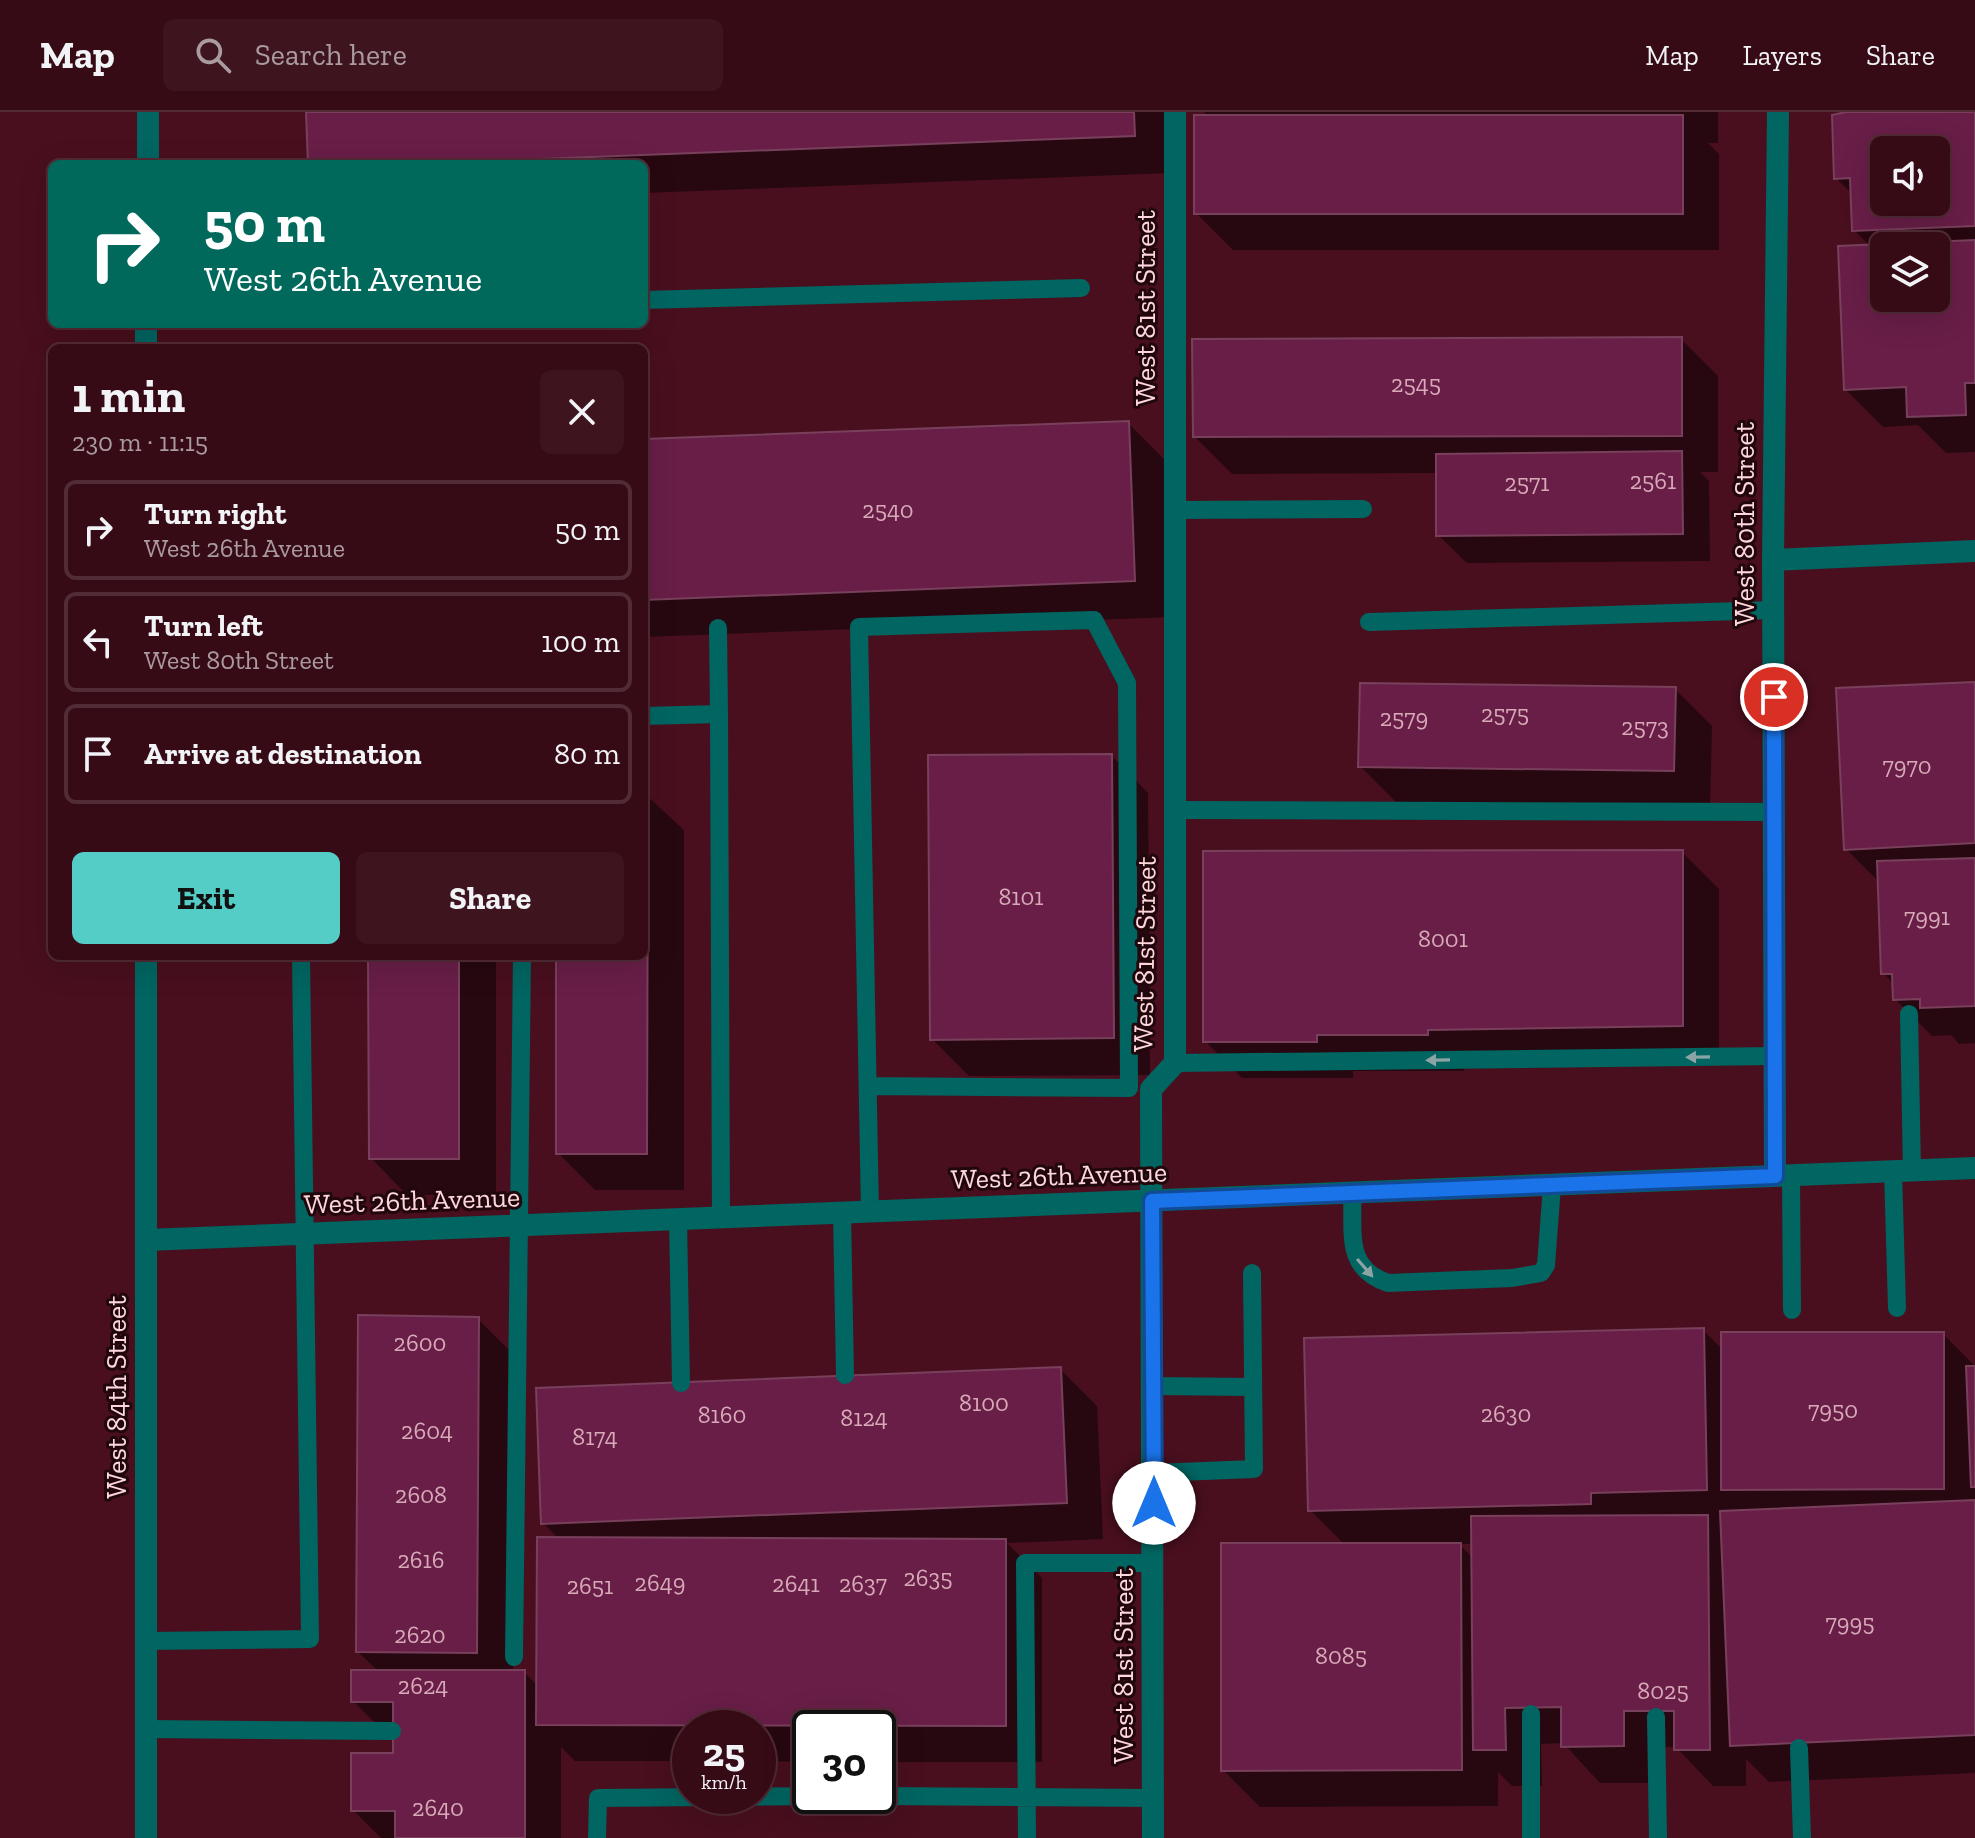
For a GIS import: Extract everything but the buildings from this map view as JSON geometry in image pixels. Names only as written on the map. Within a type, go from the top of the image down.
[{"type":"street","points":[[148,112],[148,160]]},
{"type":"street","name":"West 81st Street","points":[[1153,1838],[1152,1201],[1140,1088],[1175,1063],[1175,112]]},
{"type":"street","name":"West 80th Street","points":[[1778,112],[1773,610],[1776,1056],[1783,1176]]},
{"type":"street","points":[[1773,560],[1975,551]]},
{"type":"street","name":"West 84th Street","points":[[146,960],[146,1838]]},
{"type":"street","name":"West 26th Avenue","points":[[146,1240],[1975,1168]]},
{"type":"lane","points":[[648,300],[1081,288]]},
{"type":"lane","points":[[1175,510],[1363,509]]},
{"type":"lane","points":[[1369,622],[1773,610]]},
{"type":"lane","points":[[868,1086],[1140,1088],[1127,683],[1094,620],[859,627],[870,1213]]},
{"type":"lane","points":[[718,628],[721,1219]]},
{"type":"lane","points":[[648,716],[719,714]]},
{"type":"lane","points":[[1176,810],[1774,812]]},
{"type":"lane","points":[[146,1641],[310,1639],[301,960]]},
{"type":"lane","points":[[514,1657],[522,960]]},
{"type":"lane","points":[[1897,1308],[1909,1014]]},
{"type":"lane","points":[[1175,1063],[1776,1056]]},
{"type":"lane","points":[[1783,1176],[1792,1310]]},
{"type":"lane","points":[[1352,1194],[1355,1256],[1362,1270],[1388,1283],[1512,1278],[1541,1273],[1546,1265],[1552,1186]]},
{"type":"lane","points":[[842,1214],[845,1375]]},
{"type":"lane","points":[[678,1220],[681,1383]]},
{"type":"lane","points":[[1154,1473],[1254,1469],[1252,1273]]},
{"type":"lane","points":[[1154,1386],[1252,1387]]},
{"type":"lane","points":[[1027,1838],[1025,1563],[1153,1563]]},
{"type":"lane","points":[[1531,1714],[1531,1838]]},
{"type":"lane","points":[[1656,1717],[1658,1838]]},
{"type":"lane","points":[[146,1729],[392,1731]]},
{"type":"lane","points":[[1799,1748],[1802,1838]]},
{"type":"lane","points":[[896,1796],[1027,1794],[1153,1798]]},
{"type":"lane","points":[[597,1838],[598,1798],[792,1796]]},
{"type":"route","points":[[1154,1503],[1152,1201],[1775,1176],[1774,697]]}]
